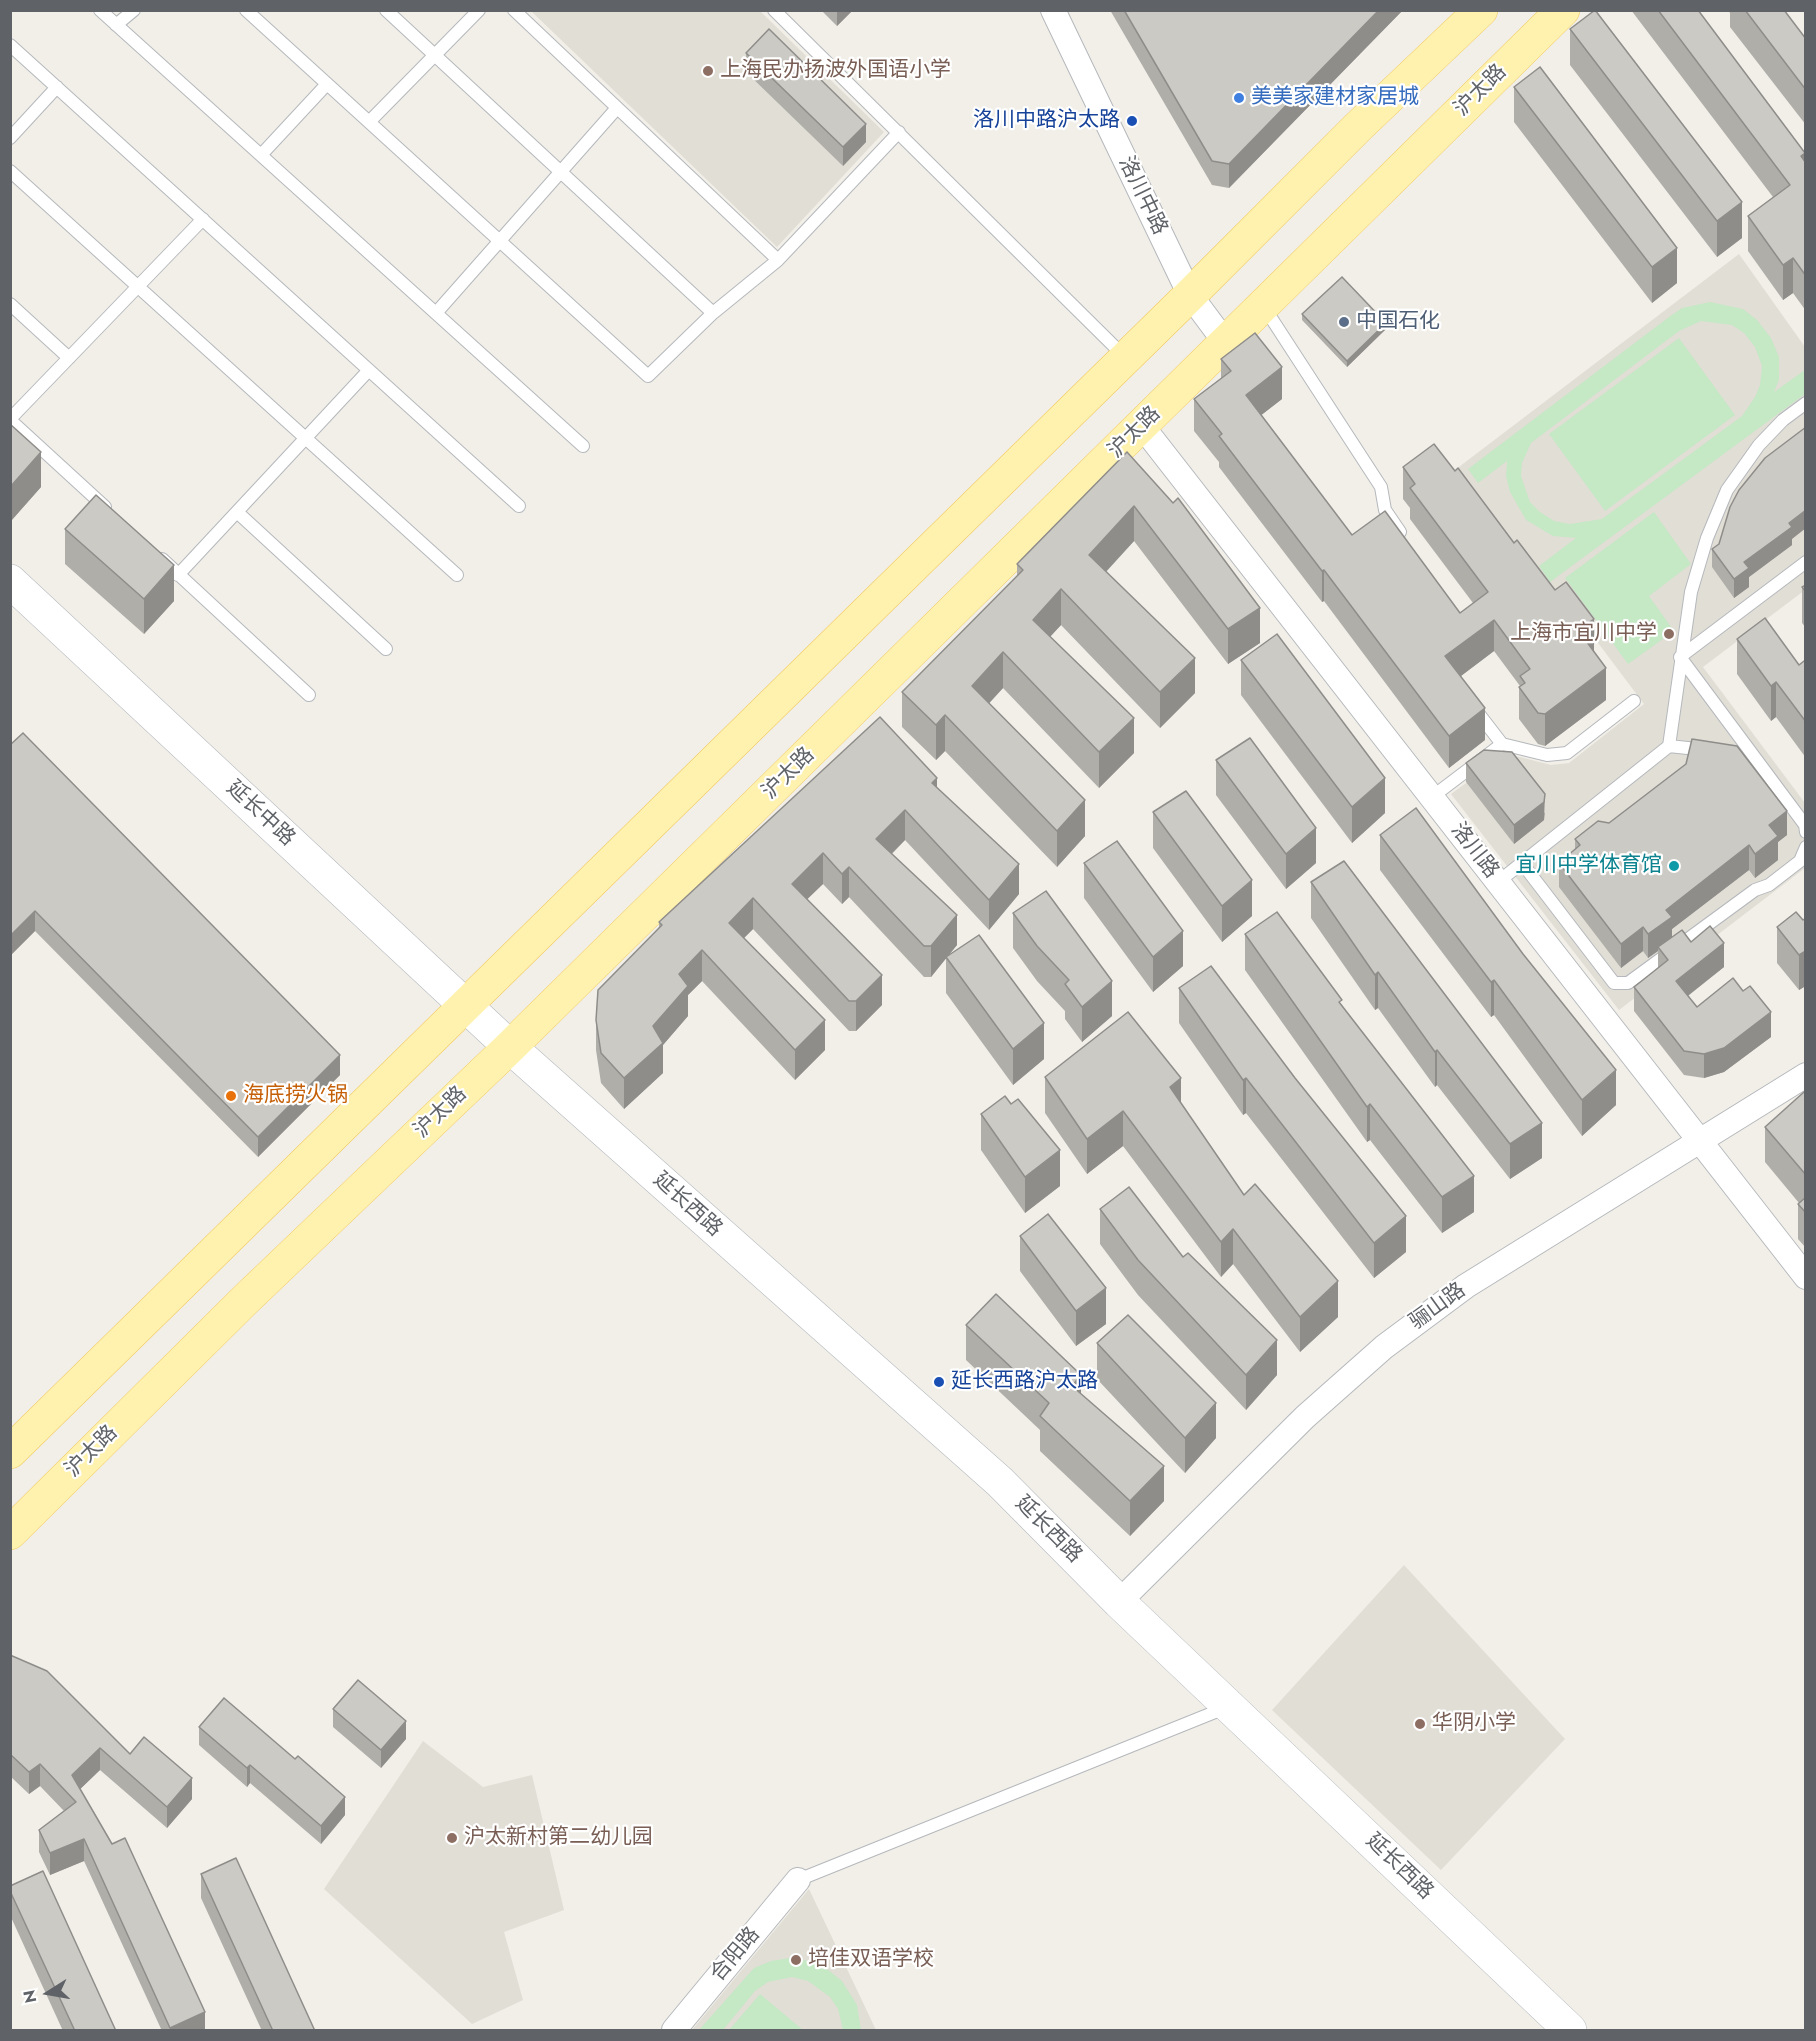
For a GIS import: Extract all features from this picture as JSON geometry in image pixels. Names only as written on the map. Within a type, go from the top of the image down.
[{"type":"main road","points":[[10,1452],[1125,357],[1190,296],[1358,127],[1481,10]]},
{"type":"main road","name":"沪太路","points":[[10,1533],[246,1299],[510,1047],[1563,10]]},
{"type":"street","name":"洛川中路","points":[[1053,10],[1190,296],[1225,342]]},
{"type":"street","name":"洛川路","points":[[1142,426],[1697,1141],[1806,1277]]},
{"type":"street","name":"延长中路","points":[[10,581],[510,1047]]},
{"type":"street","name":"延长西路","points":[[510,1047],[1000,1482],[1119,1602],[1570,2031]]},
{"type":"street","name":"骊山路","points":[[1119,1602],[1305,1417],[1384,1347],[1466,1286],[1806,1075]]},
{"type":"street","name":"合阳路","points":[[674,2031],[798,1880]]},
{"type":"lane","points":[[100,10],[583,446]]},
{"type":"lane","points":[[117,25],[134,10]]},
{"type":"lane","points":[[246,10],[648,376],[713,313],[778,260],[898,132]]},
{"type":"lane","points":[[386,10],[713,313]]},
{"type":"lane","points":[[369,122],[479,10]]},
{"type":"lane","points":[[514,10],[778,260]]},
{"type":"lane","points":[[774,10],[1125,357]]},
{"type":"lane","points":[[10,45],[519,506]]},
{"type":"lane","points":[[261,155],[327,84]]},
{"type":"lane","points":[[10,138],[57,87]]},
{"type":"lane","points":[[436,313],[617,108]]},
{"type":"lane","points":[[10,171],[457,575]]},
{"type":"lane","points":[[111,513],[10,419],[203,219]]},
{"type":"lane","points":[[10,304],[69,358]]},
{"type":"lane","points":[[1263,306],[1381,487],[1385,510],[1405,540]]},
{"type":"lane","points":[[178,575],[369,370]]},
{"type":"lane","points":[[1498,882],[1669,746],[1680,657],[1700,560],[1726,490],[1759,445],[1783,420],[1806,403]]},
{"type":"lane","points":[[237,512],[386,649]]},
{"type":"lane","points":[[153,551],[309,695]]},
{"type":"lane","points":[[1680,657],[1806,562]]},
{"type":"lane","points":[[1680,657],[1805,825],[1806,832]]},
{"type":"lane","points":[[1464,695],[1502,744],[1547,755],[1567,753],[1634,701]]},
{"type":"lane","points":[[1432,797],[1502,744]]},
{"type":"lane","points":[[1669,746],[1754,757]]},
{"type":"lane","points":[[1522,863],[1614,983],[1628,983],[1755,890],[1769,885],[1800,861],[1806,846]]},
{"type":"lane","points":[[798,1880],[1230,1706]]},
{"type":"shaded area","name":"上海民办扬波外国语小学","points":[[531,11],[760,11],[884,132],[777,247]]},
{"type":"shaded area","name":"上海市宜川中学","points":[[1739,254],[1805,347],[1805,590],[1703,667],[1805,803],[1805,868],[1619,1010],[1451,794],[1503,756],[1520,757],[1551,765],[1569,763],[1644,704],[1559,591],[1545,601],[1451,473]]},
{"type":"shaded area","name":"华阴小学","points":[[1404,1565],[1565,1739],[1441,1870],[1272,1710]]},
{"type":"shaded area","name":"沪太新村第二幼儿园","points":[[423,1741],[483,1787],[532,1775],[564,1910],[504,1932],[523,2000],[472,2024],[324,1889]]},
{"type":"shaded area","name":"培佳双语学校","points":[[809,1889],[876,2030],[692,2030]]},
{"type":"green space","points":[[1710,302],[1743,309],[1757,320],[1771,338],[1779,357],[1779,380],[1774,392],[1805,370],[1805,394],[1550,582],[1539,566],[1576,538],[1553,536],[1526,520],[1510,492],[1506,476],[1507,461],[1478,483],[1468,469],[1682,308]],"holes":[[[1701,321],[1732,325],[1744,333],[1755,347],[1762,366],[1760,385],[1742,416],[1602,519],[1570,524],[1554,521],[1530,502],[1521,476],[1522,463],[1531,443],[1679,331]]]},
{"type":"green space","points":[[1679,338],[1735,415],[1605,511],[1549,434]]},
{"type":"green space","points":[[1654,512],[1691,564],[1649,596],[1674,631],[1628,664],[1565,578]]},
{"type":"green space","points":[[790,1958],[809,1961],[827,1969],[842,1981],[857,2005],[861,2030],[843,2030],[838,2009],[830,1997],[808,1981],[792,1977],[768,1982],[755,1991],[723,2030],[699,2030],[754,1968],[771,1961]]},
{"type":"green space","points":[[760,1994],[803,2030],[729,2030]]},
{"type":"building","name":"美美家建材家居城","points":[[1124,10],[1379,10],[1229,164],[1212,161]]},
{"type":"building","points":[[1595,10],[1742,202],[1717,221],[1570,29]]},
{"type":"building","points":[[1658,10],[1698,10],[1805,153],[1801,156],[1806,163],[1806,276],[1793,258],[1783,265],[1748,216],[1790,185]]},
{"type":"building","points":[[1745,10],[1784,10],[1806,39],[1806,90]]},
{"type":"building","points":[[769,29],[866,124],[843,147],[746,53]]},
{"type":"building","points":[[1540,67],[1677,248],[1652,267],[1514,87]]},
{"type":"building","points":[[1342,277],[1386,323],[1347,361],[1302,314]]},
{"type":"building","points":[[1255,333],[1282,367],[1246,395],[1352,535],[1385,511],[1460,613],[1488,592],[1410,488],[1415,484],[1403,467],[1434,444],[1455,471],[1458,468],[1514,543],[1517,540],[1555,590],[1566,582],[1594,619],[1578,630],[1606,668],[1545,714],[1538,713],[1519,687],[1525,683],[1520,676],[1530,669],[1494,620],[1445,656],[1485,708],[1449,736],[1219,436],[1222,434],[1194,399],[1231,371],[1221,359]]},
{"type":"building","points":[[10,424],[41,452],[11,486],[10,485]]},
{"type":"building","points":[[1806,427],[1806,510],[1789,523],[1792,527],[1744,562],[1749,568],[1734,579],[1712,549],[1719,544],[1730,507],[1739,490],[1765,458]]},
{"type":"building","points":[[1127,452],[1173,503],[1178,498],[1260,608],[1228,629],[1134,506],[1089,555],[1195,658],[1160,692],[1061,589],[1033,620],[1134,718],[1099,752],[1003,652],[972,686],[1085,800],[1057,831],[945,715],[936,725],[902,692],[1023,570],[1017,564]]},
{"type":"building","points":[[96,495],[174,565],[144,599],[65,529]]},
{"type":"building","points":[[1765,618],[1799,665],[1804,661],[1806,663],[1806,722],[1776,682],[1771,686],[1737,639]]},
{"type":"building","points":[[1277,634],[1385,778],[1352,807],[1241,660]]},
{"type":"building","points":[[880,717],[937,778],[932,783],[1019,864],[989,900],[905,810],[876,839],[957,915],[931,946],[924,946],[849,867],[842,874],[823,853],[792,884],[882,975],[856,1001],[849,1001],[753,898],[729,923],[825,1020],[795,1050],[702,950],[679,974],[688,986],[653,1026],[663,1043],[624,1078],[601,1053],[596,1020],[598,990],[662,925],[659,922]]},
{"type":"building","points":[[23,733],[340,1055],[258,1137],[35,911],[10,936],[10,745]]},
{"type":"building","points":[[1250,738],[1316,828],[1286,854],[1216,760]]},
{"type":"building","name":"宜川中学体育馆","points":[[1692,739],[1737,746],[1787,811],[1769,825],[1778,836],[1755,854],[1749,845],[1666,910],[1672,917],[1648,934],[1643,927],[1621,944],[1559,863],[1580,845],[1575,839],[1598,821],[1609,823],[1686,764]]},
{"type":"building","points":[[1484,750],[1512,752],[1545,794],[1544,802],[1514,825],[1466,763]]},
{"type":"building","points":[[1186,791],[1252,880],[1222,906],[1153,812]]},
{"type":"building","points":[[1416,808],[1523,954],[1616,1070],[1582,1100],[1494,980],[1491,982],[1380,835]]},
{"type":"building","points":[[1117,841],[1183,931],[1153,957],[1084,863]]},
{"type":"building","points":[[1344,861],[1542,1123],[1510,1144],[1437,1050],[1435,1052],[1378,972],[1375,975],[1311,882]]},
{"type":"building","points":[[1046,891],[1112,981],[1082,1007],[1065,984],[1069,980],[1037,946],[1013,913]]},
{"type":"building","points":[[1277,912],[1342,1000],[1339,1002],[1474,1176],[1442,1197],[1370,1104],[1367,1107],[1245,934]]},
{"type":"building","points":[[1796,912],[1803,920],[1806,918],[1806,954],[1804,952],[1799,955],[1777,927]]},
{"type":"building","points":[[1710,926],[1724,943],[1676,981],[1697,1007],[1733,978],[1743,991],[1750,986],[1771,1012],[1724,1048],[1704,1054],[1684,1051],[1634,987],[1668,960],[1658,947],[1682,930],[1691,942]]},
{"type":"building","points":[[979,935],[1044,1023],[1013,1049],[946,957]]},
{"type":"building","points":[[1211,966],[1295,1078],[1406,1216],[1374,1243],[1246,1078],[1243,1080],[1179,988]]},
{"type":"building","points":[[1128,1012],[1181,1078],[1170,1087],[1244,1195],[1255,1184],[1338,1281],[1300,1317],[1233,1229],[1221,1242],[1123,1111],[1087,1139],[1045,1077]]},
{"type":"building","points":[[1804,1092],[1806,1093],[1806,1175],[1765,1127]]},
{"type":"building","points":[[1005,1096],[1011,1104],[1018,1099],[1060,1150],[1025,1177],[981,1114]]},
{"type":"building","points":[[1129,1187],[1183,1257],[1188,1253],[1277,1340],[1246,1375],[1138,1260],[1100,1209]]},
{"type":"building","points":[[1806,1197],[1806,1213],[1798,1204]]},
{"type":"building","points":[[1048,1214],[1106,1288],[1076,1311],[1020,1236]]},
{"type":"building","points":[[996,1294],[1081,1375],[1072,1386],[1164,1466],[1130,1501],[1040,1416],[1049,1403],[966,1325]]},
{"type":"building","points":[[1128,1315],[1216,1403],[1185,1438],[1097,1343]]},
{"type":"building","points":[[10,1655],[47,1671],[130,1754],[144,1737],[192,1778],[167,1807],[100,1748],[72,1775],[112,1844],[125,1838],[205,2012],[170,2028],[84,1839],[50,1853],[39,1830],[76,1802],[40,1764],[29,1772],[10,1754]]},
{"type":"building","points":[[358,1680],[406,1721],[381,1750],[333,1709]]},
{"type":"building","points":[[224,1698],[295,1759],[298,1756],[345,1797],[321,1826],[250,1765],[247,1768],[199,1727]]},
{"type":"building","points":[[236,1858],[315,2031],[273,2031],[201,1874]]},
{"type":"building","points":[[43,1871],[116,2031],[75,2031],[10,1891],[10,1886]]},
{"type":"place","name":"上海民办扬波外国语小学","points":[[708,71]]},
{"type":"place","name":"美美家建材家居城","points":[[1239,98]]},
{"type":"place","name":"洛川中路沪太路","points":[[1132,121]]},
{"type":"place","name":"中国石化","points":[[1344,322]]},
{"type":"place","name":"上海市宜川中学","points":[[1669,634]]},
{"type":"place","name":"宜川中学体育馆","points":[[1674,866]]},
{"type":"place","name":"海底捞火锅","points":[[231,1096]]},
{"type":"place","name":"延长西路沪太路","points":[[939,1382]]},
{"type":"place","name":"华阴小学","points":[[1420,1724]]},
{"type":"place","name":"沪太新村第二幼儿园","points":[[452,1838]]},
{"type":"place","name":"培佳双语学校","points":[[796,1960]]}]
